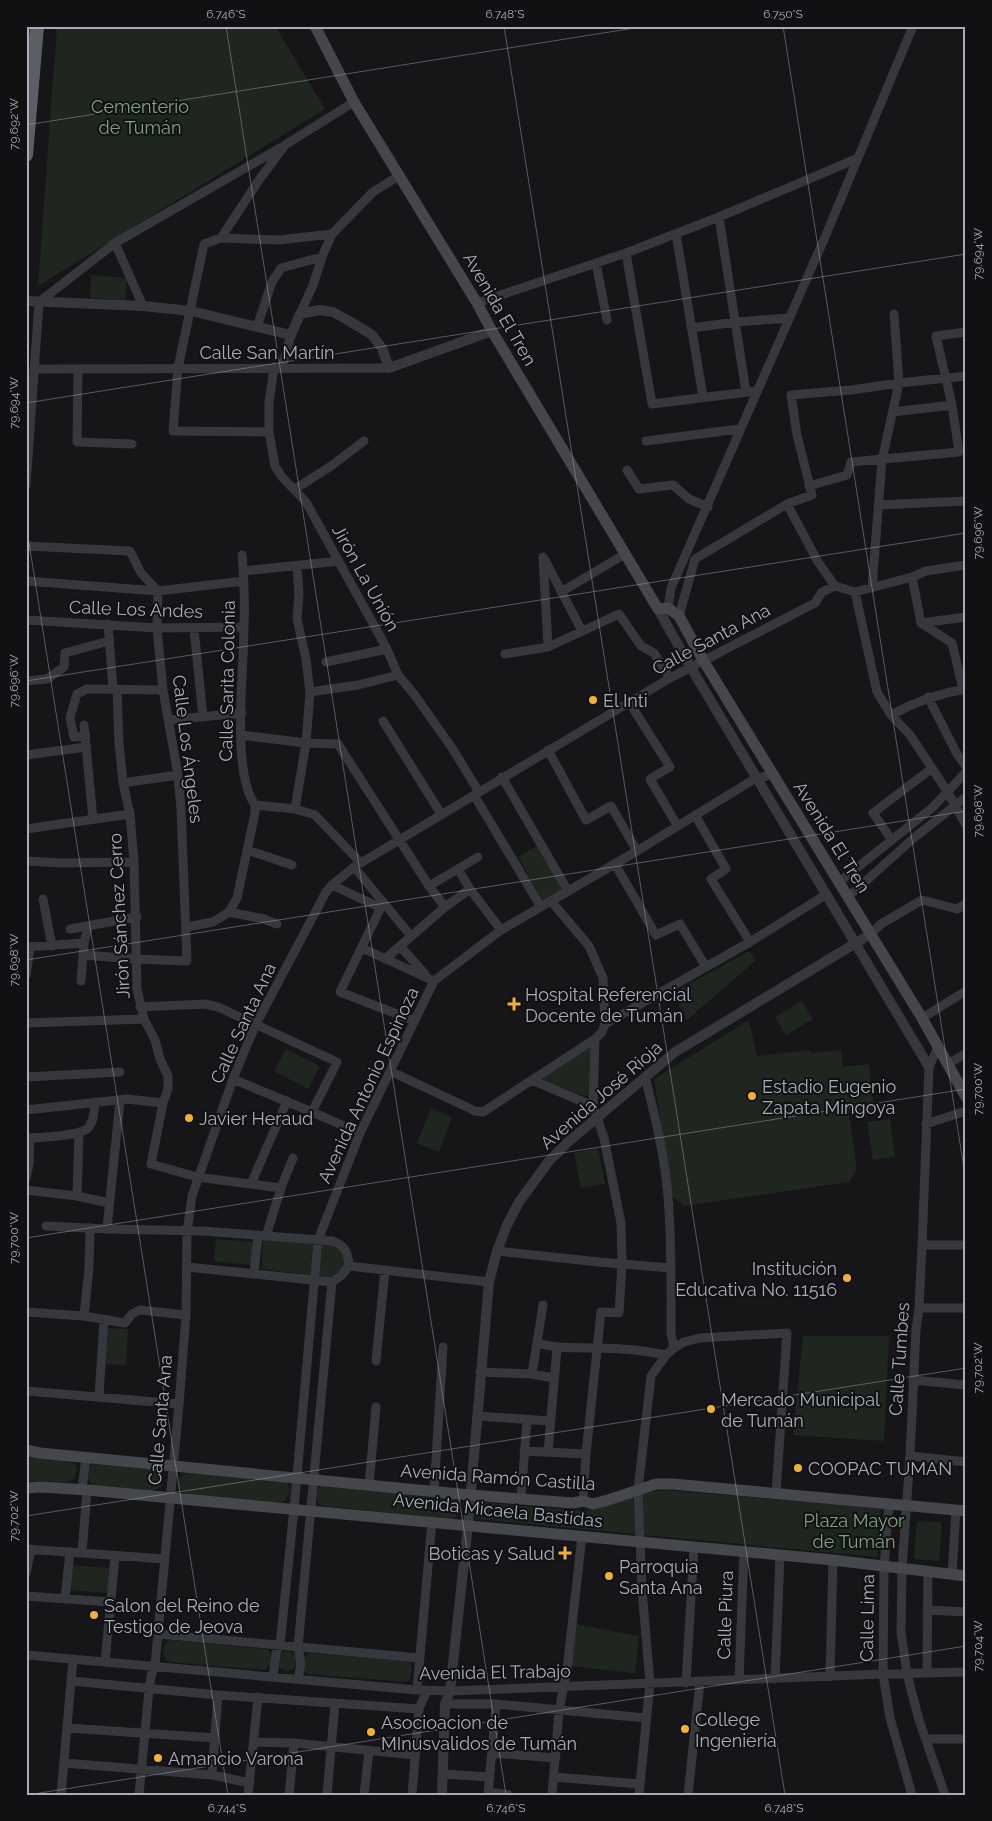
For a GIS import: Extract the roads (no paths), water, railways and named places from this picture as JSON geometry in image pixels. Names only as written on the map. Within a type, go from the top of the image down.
[{"type":"highway","points":[[26,155],[37,26]]},
{"type":"main road","name":"Avenida El Tren","points":[[315,26],[354,102],[477,302],[492,331],[626,554],[663,608],[678,616],[838,883],[922,1018],[966,1097]]},
{"type":"main road","name":"Avenida Ramón Castilla","points":[[26,1450],[40,1453],[470,1495],[573,1503],[583,1501],[593,1504],[656,1484],[674,1484],[961,1511]]},
{"type":"main road","name":"Avenida Micaela Bastidas","points":[[26,1488],[42,1486],[294,1508],[832,1560],[966,1576]]},
{"type":"street","points":[[663,608],[708,507],[739,429],[825,237],[913,26]]},
{"type":"street","points":[[26,485],[39,302],[115,244],[285,145],[354,102]]},
{"type":"street","points":[[221,238],[259,180],[285,145]]},
{"type":"street","points":[[477,302],[626,253],[719,217],[856,159]]},
{"type":"street","points":[[26,301],[143,306],[191,311],[291,335],[313,285],[332,234],[374,192],[400,175]]},
{"type":"street","points":[[719,217],[746,392]]},
{"type":"street","points":[[269,432],[173,431],[178,368],[204,244],[221,238],[279,240],[332,234]]},
{"type":"street","points":[[676,234],[703,397]]},
{"type":"street","points":[[115,244],[143,306]]},
{"type":"street","points":[[626,253],[652,404],[756,392]]},
{"type":"street","points":[[257,327],[272,282],[281,268],[322,257]]},
{"type":"street","points":[[596,263],[607,320]]},
{"type":"street","points":[[300,314],[318,310],[333,312],[351,322],[372,335],[382,348],[389,368]]},
{"type":"street","points":[[872,588],[882,460],[899,383],[894,314]]},
{"type":"street","points":[[691,328],[789,318]]},
{"type":"street","name":"Calle San Martín","points":[[35,369],[389,368],[492,331]]},
{"type":"street","points":[[809,486],[847,475],[852,462],[959,452],[952,405],[936,336],[966,332]]},
{"type":"street","name":"Jirón La Unión","points":[[291,335],[278,367],[269,404],[269,432],[275,466],[282,477],[306,502],[387,649],[398,675],[414,694],[452,748],[541,907]]},
{"type":"street","points":[[78,369],[77,442],[132,444]]},
{"type":"street","points":[[678,616],[695,559],[787,504],[812,495],[797,435],[791,395],[945,380],[966,376]]},
{"type":"street","points":[[893,412],[952,405]]},
{"type":"street","points":[[646,441],[739,429]]},
{"type":"street","points":[[295,489],[331,466],[364,441]]},
{"type":"street","points":[[627,470],[639,489],[673,484],[689,499],[708,507]]},
{"type":"street","points":[[878,505],[966,501]]},
{"type":"street","points":[[787,504],[818,562],[835,586],[856,592],[912,577],[926,571],[966,566]]},
{"type":"street","points":[[26,546],[130,551],[141,573],[158,591]]},
{"type":"street","points":[[561,592],[626,554]]},
{"type":"street","name":"Calle Sarita Colonia","points":[[242,555],[244,581],[242,771],[249,797],[255,805]]},
{"type":"street","points":[[548,647],[543,557],[582,631]]},
{"type":"street","points":[[243,571],[339,561]]},
{"type":"street","points":[[295,809],[306,743],[310,692],[306,659],[297,619],[299,594],[297,566]]},
{"type":"street","points":[[891,715],[914,702],[928,697],[964,689],[952,643],[922,623],[912,577]]},
{"type":"street","points":[[26,581],[158,591],[244,581]]},
{"type":"street","name":"Calle Santa Ana","points":[[139,1795],[149,1689],[155,1666],[179,1404],[186,1315],[188,1213],[197,1178],[233,1079],[255,1026],[332,885],[357,865],[502,777],[690,666],[815,603],[822,592],[835,586]]},
{"type":"street","name":"Calle Los Ángeles","points":[[137,959],[188,961],[181,808],[178,774],[163,690],[158,628],[158,591]]},
{"type":"street","points":[[856,592],[877,692],[891,715],[910,735],[947,791],[966,825]]},
{"type":"street","name":"Avenida El Tren","points":[[663,608],[690,666],[929,1067]]},
{"type":"street","points":[[505,654],[548,647],[619,614],[641,646],[654,653],[670,678]]},
{"type":"street","points":[[922,623],[966,616]]},
{"type":"street","name":"Calle Los Andes","points":[[26,620],[158,628],[244,627]]},
{"type":"street","name":"Jirón Sánchez Cerro","points":[[108,624],[123,783],[130,814],[134,862],[137,917],[137,989],[144,1020],[155,1040],[160,1059],[168,1076],[168,1089],[163,1103],[151,1164],[197,1178]]},
{"type":"street","points":[[194,628],[203,717]]},
{"type":"street","points":[[26,681],[47,680],[64,667],[65,653],[109,641]]},
{"type":"street","points":[[326,662],[387,649]]},
{"type":"street","points":[[310,692],[358,685],[398,675]]},
{"type":"street","points":[[86,736],[74,737],[70,718],[76,694],[87,689],[163,690]]},
{"type":"street","points":[[928,697],[957,754],[966,766]]},
{"type":"street","points":[[629,702],[670,767],[650,779],[677,826]]},
{"type":"street","points":[[168,720],[242,713]]},
{"type":"street","points":[[383,721],[441,814]]},
{"type":"street","name":"Jirón Sánchez Cerro","points":[[84,725],[93,819]]},
{"type":"street","points":[[241,735],[306,743],[338,744],[429,886],[445,906]]},
{"type":"street","points":[[26,755],[87,747]]},
{"type":"street","points":[[548,750],[586,820],[610,806],[637,851]]},
{"type":"street","points":[[892,840],[873,812],[931,769]]},
{"type":"street","points":[[838,883],[932,807],[966,772]]},
{"type":"street","points":[[123,783],[178,774]]},
{"type":"street","name":"Avenida Antonio Espinoza","points":[[273,1677],[276,1653],[280,1645],[318,1240],[360,1133],[415,1021],[431,979],[501,930],[637,851],[756,778],[773,775]]},
{"type":"street","points":[[502,777],[568,891]]},
{"type":"street","points":[[848,897],[915,837],[966,797]]},
{"type":"street","points":[[187,927],[213,922],[228,912],[237,898],[255,813],[255,805],[295,809],[315,815],[357,865],[382,906],[411,936]]},
{"type":"street","points":[[26,830],[130,814]]},
{"type":"street","points":[[695,815],[726,870],[711,879],[750,942]]},
{"type":"street","points":[[246,850],[292,865]]},
{"type":"street","points":[[429,886],[478,857]]},
{"type":"street","points":[[26,861],[60,863],[134,862]]},
{"type":"street","points":[[615,864],[656,935],[680,924],[706,967]]},
{"type":"street","points":[[458,869],[470,889],[501,930]]},
{"type":"street","points":[[332,885],[382,906]]},
{"type":"street","points":[[385,958],[445,906],[470,889]]},
{"type":"street","points":[[390,1071],[475,1111],[483,1112],[595,1038],[604,1028],[827,894]]},
{"type":"street","points":[[42,899],[52,946]]},
{"type":"street","points":[[871,934],[881,924],[922,900],[957,909],[966,904]]},
{"type":"street","points":[[552,901],[589,946],[603,978],[604,1028]]},
{"type":"street","points":[[382,906],[340,992],[415,1021]]},
{"type":"street","points":[[228,912],[277,924]]},
{"type":"street","points":[[70,929],[137,917]]},
{"type":"street","points":[[81,981],[84,944],[88,926]]},
{"type":"street","name":"Avenida José Rioja","points":[[442,1795],[445,1704],[450,1691],[468,1525],[488,1282],[507,1225],[519,1202],[549,1161],[597,1117],[675,1052],[871,934]]},
{"type":"street","points":[[26,975],[28,947],[84,944]]},
{"type":"street","points":[[400,946],[431,979]]},
{"type":"street","points":[[362,948],[431,979]]},
{"type":"street","points":[[83,955],[137,959]]},
{"type":"street","points":[[922,1018],[966,991]]},
{"type":"street","points":[[140,1007],[205,1004],[218,1007],[255,1026],[337,1062],[312,1112]]},
{"type":"street","points":[[26,1023],[144,1020]]},
{"type":"street","points":[[583,1501],[601,1312],[619,1313],[622,1264],[621,1223],[604,1138],[593,1106],[595,1038]]},
{"type":"street","name":"Calle Tumbes","points":[[938,1047],[929,1067],[919,1308],[916,1330],[902,1568],[901,1632],[907,1674],[919,1720],[945,1795]]},
{"type":"street","points":[[948,1064],[966,1053]]},
{"type":"street","points":[[26,1077],[120,1072]]},
{"type":"street","points":[[645,1077],[656,1120],[668,1195],[671,1334],[674,1348]]},
{"type":"street","points":[[233,1079],[360,1133]]},
{"type":"street","points":[[532,1080],[593,1106]]},
{"type":"street","points":[[26,1110],[127,1099],[163,1103]]},
{"type":"street","points":[[106,1229],[120,1100]]},
{"type":"street","points":[[251,1184],[287,1101]]},
{"type":"street","points":[[26,1178],[29,1164],[28,1138],[79,1133],[88,1128],[93,1118],[95,1102]]},
{"type":"street","points":[[926,1124],[966,1112]]},
{"type":"street","points":[[77,1196],[79,1133]]},
{"type":"street","points":[[254,1273],[262,1235],[293,1158]]},
{"type":"street","points":[[197,1178],[281,1188]]},
{"type":"street","points":[[26,1190],[77,1196],[109,1203]]},
{"type":"street","points":[[46,1226],[262,1235],[332,1241],[340,1244],[346,1250],[349,1266],[341,1276],[332,1282],[187,1267]]},
{"type":"street","points":[[84,1316],[89,1268],[90,1228]]},
{"type":"street","points":[[922,1244],[966,1245]]},
{"type":"street","points":[[497,1251],[671,1268]]},
{"type":"street","points":[[349,1266],[488,1282]]},
{"type":"street","points":[[376,1361],[385,1270]]},
{"type":"street","points":[[298,1679],[301,1664],[298,1647],[332,1282]]},
{"type":"street","points":[[532,1374],[542,1305]]},
{"type":"street","points":[[919,1308],[966,1308]]},
{"type":"street","points":[[26,1312],[84,1316],[125,1323],[132,1314],[140,1310],[186,1315]]},
{"type":"street","points":[[99,1396],[104,1320]]},
{"type":"street","points":[[639,1795],[650,1683],[638,1490],[651,1376],[666,1355],[674,1348],[684,1342],[700,1338],[787,1333],[776,1494]]},
{"type":"street","points":[[537,1343],[557,1348],[645,1351],[666,1355]]},
{"type":"street","points":[[434,1491],[443,1347]]},
{"type":"street","points":[[548,1452],[557,1348]]},
{"type":"street","points":[[480,1372],[532,1374],[553,1378]]},
{"type":"street","points":[[913,1380],[966,1385]]},
{"type":"street","points":[[26,1391],[179,1404]]},
{"type":"street","points":[[368,1485],[376,1407]]},
{"type":"street","points":[[477,1416],[550,1422]]},
{"type":"street","points":[[521,1499],[526,1420]]},
{"type":"street","points":[[524,1451],[586,1454]]},
{"type":"street","points":[[910,1456],[966,1462]]},
{"type":"street","points":[[82,1553],[86,1457]]},
{"type":"street","name":"Calle Lima","points":[[889,1503],[884,1567],[883,1674],[890,1718],[912,1795]]},
{"type":"street","points":[[952,1575],[961,1511]]},
{"type":"street","points":[[412,1795],[422,1690],[420,1658],[432,1521]]},
{"type":"street","points":[[552,1795],[559,1711],[564,1688],[582,1536]]},
{"type":"street","points":[[686,1682],[694,1548]]},
{"type":"street","points":[[26,1573],[28,1549],[165,1559]]},
{"type":"street","points":[[65,1599],[70,1552]]},
{"type":"street","name":"Calle Piura","points":[[739,1680],[744,1552]]},
{"type":"street","points":[[775,1679],[780,1555]]},
{"type":"street","points":[[105,1662],[114,1556]]},
{"type":"street","points":[[830,1677],[832,1560]]},
{"type":"street","points":[[927,1673],[928,1572]]},
{"type":"street","points":[[26,1596],[111,1602]]},
{"type":"street","points":[[927,1610],[966,1612]]},
{"type":"street","points":[[158,1634],[420,1658]]},
{"type":"street","name":"Avenida El Trabajo","points":[[26,1655],[450,1691],[966,1672]]},
{"type":"street","points":[[61,1795],[73,1659]]},
{"type":"street","name":"Avenida El Trabajo","points":[[71,1681],[218,1695],[420,1710]]},
{"type":"street","points":[[688,1795],[700,1682]]},
{"type":"street","points":[[212,1775],[218,1695]]},
{"type":"street","points":[[248,1795],[258,1698]]},
{"type":"street","points":[[327,1795],[335,1703]]},
{"type":"street","points":[[445,1704],[496,1704],[646,1718]]},
{"type":"street","points":[[496,1704],[488,1794],[509,1795]]},
{"type":"street","points":[[67,1728],[215,1738]]},
{"type":"street","points":[[926,1739],[966,1738]]},
{"type":"street","points":[[254,1742],[294,1743],[415,1755]]},
{"type":"street","points":[[289,1795],[294,1743]]},
{"type":"street","points":[[364,1795],[369,1751]]},
{"type":"street","points":[[492,1753],[556,1758]]},
{"type":"street","points":[[64,1763],[212,1775],[250,1783]]},
{"type":"street","points":[[443,1774],[490,1777]]},
{"type":"street","points":[[554,1777],[640,1784]]},
{"type":"place","name":"El Inti","points":[[593,700]]},
{"type":"place","name":"Hospital Referencial Docente de Tumán","points":[[514,1004]]},
{"type":"place","name":"Estadio Eugenio Zapata Mingoya","points":[[752,1096]]},
{"type":"place","name":"Javier Heraud","points":[[189,1118]]},
{"type":"place","name":"Institución Educativa No. 11516","points":[[847,1278]]},
{"type":"place","name":"Mercado Municipal de Tumán","points":[[711,1409]]},
{"type":"place","name":"COOPAC TUMAN","points":[[798,1468]]},
{"type":"place","name":"Boticas y Salud","points":[[565,1553]]},
{"type":"place","name":"Parroquia Santa Ana","points":[[609,1576]]},
{"type":"place","name":"Salon del Reino de Testigo de Jeova","points":[[94,1615]]},
{"type":"place","name":"College Ingeniería","points":[[685,1729]]},
{"type":"place","name":"Asocioacion de MInusvalidos de Tumán","points":[[371,1732]]},
{"type":"place","name":"Amancio Varona","points":[[158,1758]]},
{"type":"park label","name":"Cementerio de Tumán","points":[[140,116]]},
{"type":"park label","name":"Plaza Mayor de Tumán","points":[[854,1530]]}]
